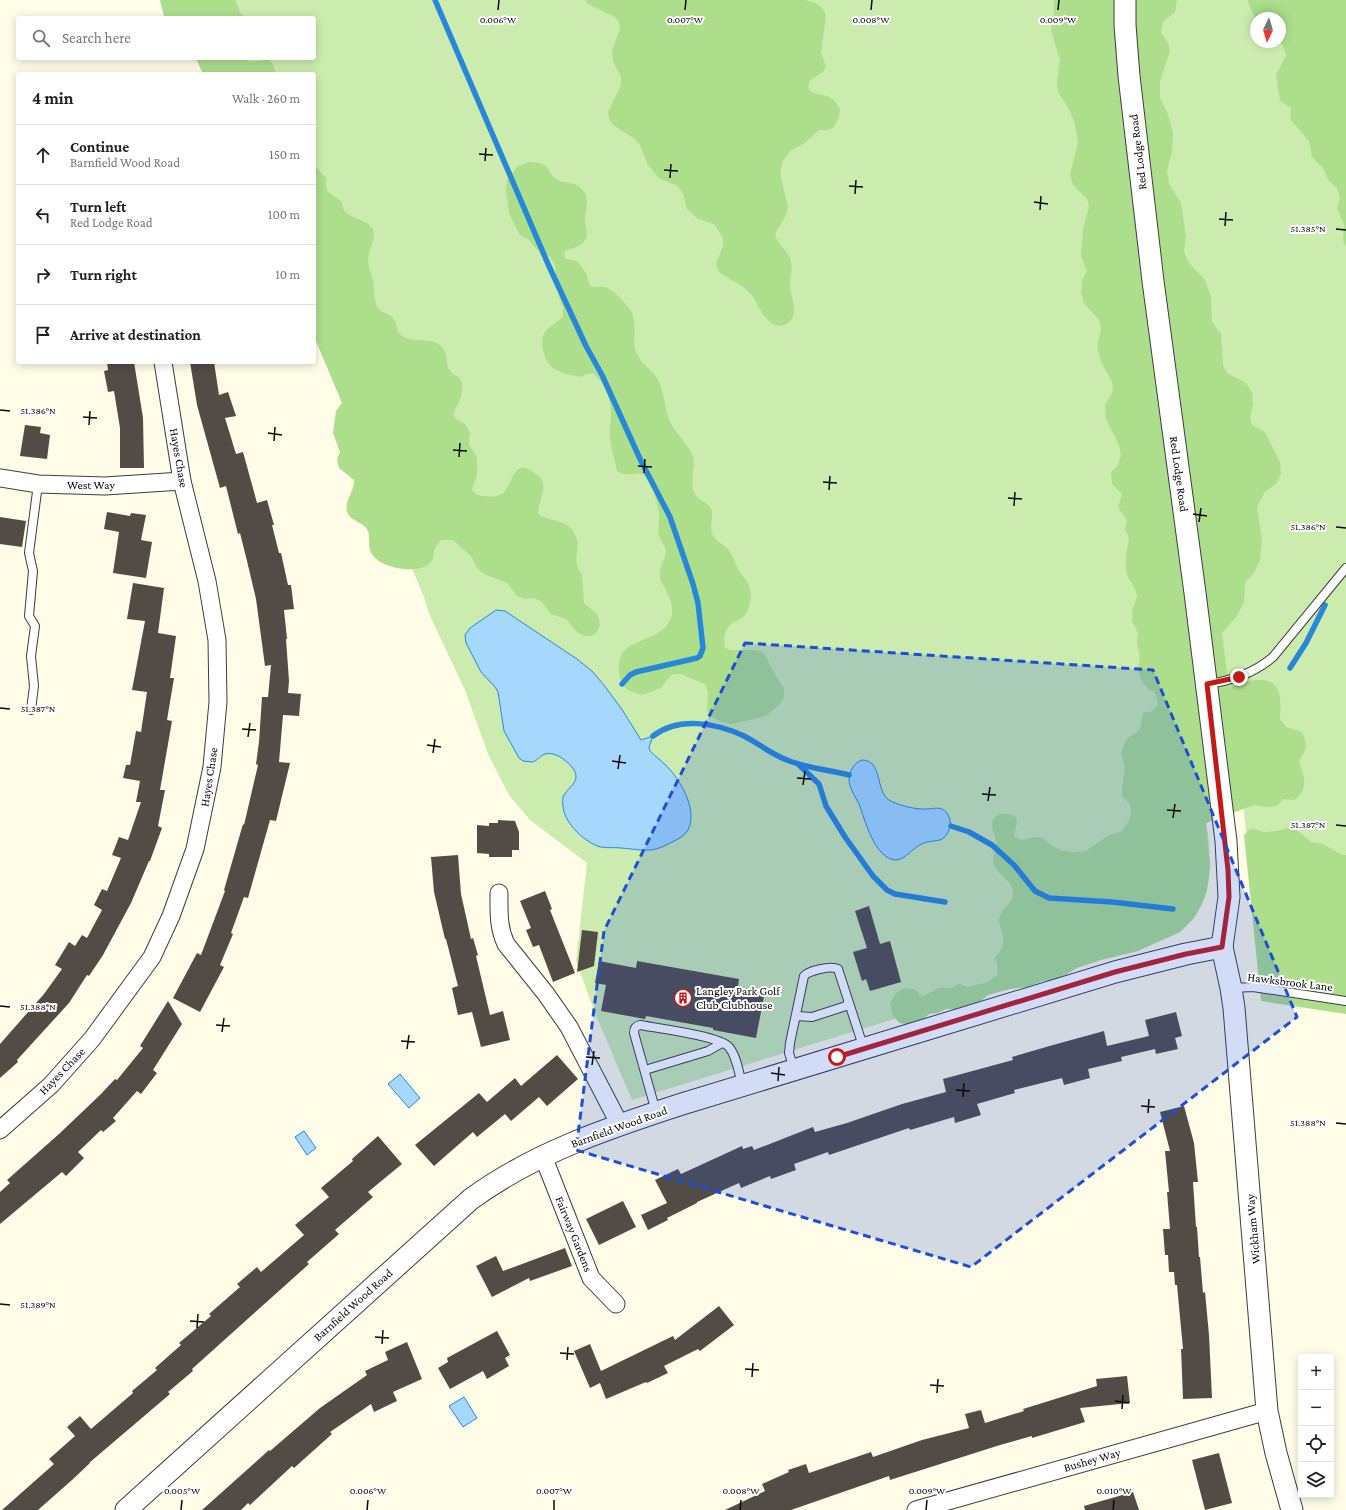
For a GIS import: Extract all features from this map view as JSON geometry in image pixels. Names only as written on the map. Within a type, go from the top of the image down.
[{"type":"street","name":"Red Lodge Road","points":[[1125,0],[1125,25],[1129,76],[1153,281],[1207,684],[1228,870],[1229,897],[1222,947]]},
{"type":"street","name":"Hayes Chase","points":[[0,1130],[51,1085],[92,1039],[152,957],[171,916],[195,849],[212,767],[218,702],[217,640],[207,581],[182,481],[163,364]]},
{"type":"street","name":"West Way","points":[[0,478],[38,484],[105,486],[182,481]]},
{"type":"street","points":[[499,894],[499,925],[506,944],[562,1016],[578,1043],[620,1125]]},
{"type":"street","name":"Wickham Way","points":[[1222,947],[1231,988],[1237,1037],[1267,1412],[1276,1453],[1292,1510]]},
{"type":"street","name":"Barnfield Wood Road","points":[[126,1510],[471,1199],[494,1183],[543,1156],[656,1112],[1115,972],[1186,954],[1222,947]]},
{"type":"street","name":"Fairway Gardens","points":[[543,1156],[591,1278],[616,1304]]},
{"type":"street","name":"Bushey Way","points":[[916,1510],[1267,1412]]},
{"type":"lane","points":[[31,710],[34,686],[31,656],[35,626],[29,616],[33,570],[29,552],[38,484]]},
{"type":"lane","points":[[1207,684],[1239,677],[1264,664],[1273,657],[1346,568]]},
{"type":"lane","points":[[794,1070],[789,1048],[804,976],[807,972],[833,967],[838,969],[864,1049]]},
{"type":"lane","name":"Hawksbrook Lane","points":[[1231,988],[1253,987],[1346,1001]]},
{"type":"lane","points":[[796,1016],[812,1017],[846,1006],[848,1003]]},
{"type":"lane","points":[[656,1112],[634,1032],[636,1026],[640,1025],[714,1039],[722,1043],[730,1048],[743,1086]]},
{"type":"lane","points":[[645,1070],[708,1051],[722,1043]]},
{"type":"highlighted area","points":[[745,643],[1153,670],[1297,1017],[971,1267],[576,1150],[604,931]]},
{"type":"green space","points":[[160,0],[235,0],[241,14],[244,16],[164,16]]},
{"type":"green space","points":[[171,0],[1107,0],[1163,494],[1209,842],[1210,871],[1208,884],[1200,909],[1193,920],[1183,929],[1170,937],[998,987],[632,1100],[595,1013],[576,961],[587,863],[530,820],[509,795],[488,754],[465,690],[430,616],[424,597],[316,341],[316,72],[202,72],[197,60],[316,60],[316,16],[178,16]]},
{"type":"green space","points":[[585,0],[805,0],[818,4],[824,11],[826,15],[821,53],[826,66],[823,72],[810,80],[808,87],[811,92],[827,96],[835,101],[840,109],[839,117],[834,127],[828,130],[819,130],[805,143],[790,151],[783,161],[780,173],[788,207],[786,215],[775,234],[778,242],[788,254],[792,265],[790,289],[794,312],[793,317],[789,322],[781,326],[773,324],[765,317],[747,290],[719,272],[716,264],[723,246],[723,238],[714,224],[698,219],[687,209],[683,194],[678,186],[660,179],[648,165],[640,145],[635,139],[613,125],[609,119],[608,112],[621,85],[621,77],[613,61],[612,51],[620,28],[619,22],[615,17],[588,4]]},
{"type":"green space","points":[[1054,0],[1177,0],[1175,12],[1163,22],[1161,33],[1168,43],[1170,51],[1160,81],[1160,97],[1168,115],[1173,133],[1172,152],[1167,170],[1169,184],[1181,203],[1186,237],[1184,252],[1189,263],[1205,280],[1211,297],[1212,322],[1221,334],[1223,365],[1227,373],[1246,383],[1252,393],[1253,403],[1250,418],[1252,425],[1265,432],[1280,462],[1281,474],[1276,484],[1264,493],[1257,508],[1262,540],[1260,560],[1254,573],[1245,583],[1244,602],[1237,616],[1222,633],[1229,687],[1250,681],[1265,680],[1272,683],[1276,687],[1280,698],[1280,719],[1286,727],[1302,732],[1305,740],[1306,747],[1299,761],[1304,777],[1304,787],[1299,796],[1294,800],[1283,799],[1277,806],[1265,807],[1254,805],[1206,823],[1210,867],[1207,890],[1194,918],[1180,932],[1138,951],[1101,960],[1077,968],[1057,980],[1043,981],[1027,987],[1010,989],[988,995],[980,1002],[969,1005],[963,1009],[946,1009],[938,1013],[929,1014],[921,1021],[910,1025],[900,1023],[893,1016],[890,1004],[896,993],[905,988],[917,990],[919,994],[923,996],[939,988],[950,988],[959,984],[968,987],[988,982],[997,975],[998,968],[995,958],[1003,945],[1003,935],[999,922],[1001,913],[1011,900],[1013,892],[1008,882],[997,870],[994,864],[996,843],[992,825],[994,818],[1000,814],[1015,816],[1017,823],[1014,836],[1021,840],[1035,837],[1043,838],[1052,846],[1063,851],[1072,852],[1086,851],[1109,835],[1122,831],[1129,820],[1131,811],[1130,804],[1122,796],[1125,769],[1121,753],[1127,738],[1135,734],[1140,729],[1143,713],[1153,711],[1158,704],[1155,692],[1148,689],[1142,681],[1138,670],[1140,657],[1137,642],[1138,633],[1132,621],[1132,611],[1137,597],[1135,588],[1128,578],[1126,570],[1126,556],[1129,538],[1125,529],[1127,520],[1118,507],[1122,494],[1112,484],[1111,472],[1118,465],[1121,455],[1119,445],[1106,419],[1105,405],[1113,391],[1112,381],[1102,364],[1097,347],[1101,329],[1099,320],[1084,303],[1081,292],[1082,281],[1087,271],[1081,256],[1083,229],[1089,207],[1087,199],[1073,185],[1070,174],[1078,143],[1075,124],[1069,109],[1058,92],[1057,80],[1060,60],[1051,30],[1054,16]]},
{"type":"green space","points":[[1145,0],[1346,0],[1346,995],[1249,855],[1229,687],[1167,235]]},
{"type":"green space","points":[[1247,0],[1346,0],[1346,246],[1343,241],[1344,224],[1337,208],[1340,198],[1337,188],[1328,180],[1323,168],[1312,157],[1309,141],[1290,119],[1291,108],[1280,101],[1276,75],[1286,55],[1283,48],[1286,48],[1286,12],[1252,12]]},
{"type":"green space","points":[[197,60],[245,60],[250,62],[269,60],[273,64],[275,72],[202,72]]},
{"type":"green space","points":[[529,162],[544,165],[556,179],[578,186],[586,196],[586,239],[581,245],[565,251],[564,256],[566,259],[577,261],[586,273],[590,286],[608,288],[624,302],[632,313],[634,319],[634,341],[636,352],[660,383],[670,422],[689,448],[693,457],[694,465],[692,486],[694,493],[710,507],[712,513],[711,530],[713,536],[729,550],[738,569],[747,581],[751,592],[751,599],[747,612],[726,630],[724,636],[725,648],[731,650],[755,650],[762,652],[784,688],[784,696],[781,703],[766,716],[733,724],[722,722],[710,716],[707,710],[708,692],[705,684],[681,674],[670,676],[661,688],[642,695],[627,690],[621,680],[619,674],[619,662],[622,654],[627,648],[658,633],[665,627],[672,616],[670,598],[661,581],[660,575],[666,549],[658,530],[658,507],[654,494],[646,478],[638,473],[625,474],[617,471],[610,437],[611,407],[604,386],[593,373],[586,374],[581,377],[565,373],[556,370],[546,359],[542,342],[543,337],[545,332],[563,316],[563,308],[559,297],[555,265],[550,257],[536,249],[529,240],[520,235],[509,213],[506,190],[507,180],[517,167]]},
{"type":"green space","points":[[316,167],[326,178],[328,192],[341,201],[344,210],[351,216],[364,221],[371,226],[373,230],[373,242],[368,260],[374,284],[375,302],[378,308],[393,318],[399,333],[404,337],[438,344],[445,352],[450,371],[459,377],[462,391],[458,405],[453,414],[456,419],[465,424],[470,433],[469,444],[477,458],[477,474],[472,489],[473,491],[480,496],[491,497],[500,495],[506,490],[517,470],[521,468],[526,468],[533,472],[542,480],[543,491],[538,513],[541,516],[566,524],[573,530],[578,543],[576,560],[578,569],[582,574],[584,603],[596,613],[599,619],[600,625],[597,632],[592,636],[585,636],[578,633],[566,619],[551,614],[542,602],[534,598],[524,599],[517,596],[507,583],[484,574],[476,567],[472,557],[453,540],[441,540],[435,547],[434,556],[429,564],[415,569],[396,568],[387,565],[373,556],[370,550],[369,534],[367,529],[349,515],[346,508],[353,488],[354,480],[339,468],[337,459],[340,452],[333,433],[336,411],[342,403],[316,341]]},
{"type":"green space","points":[[1251,828],[1264,832],[1277,831],[1287,828],[1297,830],[1311,842],[1323,844],[1342,855],[1346,855],[1346,1014],[1261,1001],[1244,835]]},
{"type":"water","points":[[496,610],[505,611],[577,659],[593,672],[603,684],[621,708],[641,740],[653,736],[649,747],[650,751],[672,772],[685,792],[688,800],[691,815],[688,830],[684,835],[660,848],[643,850],[598,846],[590,842],[572,827],[564,812],[563,797],[576,780],[575,771],[560,757],[548,753],[533,762],[523,761],[519,758],[504,731],[498,692],[481,672],[466,643],[465,635],[470,628]]},
{"type":"water","points":[[862,760],[869,761],[873,765],[882,790],[889,800],[897,804],[913,808],[938,808],[945,811],[950,818],[950,824],[949,830],[945,837],[940,840],[922,844],[900,859],[896,860],[888,858],[882,853],[876,846],[849,782],[851,770]]},
{"type":"water","points":[[400,1074],[420,1098],[409,1108],[388,1084]]},
{"type":"water","points":[[304,1131],[316,1148],[307,1155],[295,1137]]},
{"type":"water","points":[[464,1397],[477,1418],[463,1427],[449,1406]]},
{"type":"building","points":[[107,364],[134,364],[143,418],[144,468],[120,468],[120,428],[114,391],[108,392],[104,371],[108,370]]},
{"type":"building","points":[[190,364],[214,364],[219,395],[228,392],[236,416],[225,418],[236,454],[243,452],[257,503],[267,500],[288,585],[291,585],[294,609],[284,610],[287,639],[289,681],[288,693],[301,694],[299,716],[283,715],[279,762],[290,763],[276,821],[270,820],[248,898],[244,897],[231,933],[233,934],[220,965],[224,967],[200,1012],[173,998],[197,953],[201,955],[225,891],[224,890],[243,824],[244,825],[258,765],[256,764],[262,697],[268,697],[271,665],[265,666],[256,599],[240,533],[238,534],[226,486],[220,488],[197,405]]},
{"type":"building","points":[[25,425],[41,427],[40,433],[50,435],[47,459],[20,456]]},
{"type":"building","points":[[107,512],[130,516],[131,513],[146,515],[141,540],[152,542],[146,578],[113,573],[119,532],[104,529]]},
{"type":"building","points":[[0,517],[26,521],[22,547],[0,544]]},
{"type":"building","points":[[133,583],[164,588],[158,633],[176,636],[170,678],[174,678],[167,720],[172,721],[160,790],[165,790],[158,826],[162,828],[150,861],[131,903],[103,955],[89,976],[87,975],[69,1003],[17,1060],[18,1062],[0,1078],[0,1044],[44,994],[62,969],[55,965],[69,942],[75,946],[82,935],[87,938],[102,910],[94,905],[102,889],[107,891],[121,858],[112,855],[119,837],[128,840],[141,802],[136,802],[140,781],[123,778],[126,765],[130,765],[136,731],[141,732],[147,692],[132,690],[145,621],[127,619]]},
{"type":"building","points":[[498,820],[515,821],[519,832],[519,850],[512,850],[512,857],[489,857],[489,854],[477,853],[477,825],[489,826],[489,823],[498,823]]},
{"type":"building","points":[[458,855],[461,894],[471,939],[473,938],[478,955],[476,956],[490,1015],[503,1011],[510,1040],[481,1047],[472,1012],[458,1015],[452,988],[458,986],[434,892],[431,857]]},
{"type":"building","points":[[545,891],[552,909],[550,910],[575,973],[553,982],[539,945],[533,947],[526,930],[531,928],[520,901]]},
{"type":"building","points":[[869,906],[880,944],[890,941],[901,982],[870,991],[866,979],[862,981],[853,952],[867,948],[855,911]]},
{"type":"building","points":[[582,930],[598,932],[594,966],[577,972]]},
{"type":"building","name":"Langley Park Golf Club Clubhouse","points":[[599,961],[636,968],[637,961],[739,979],[738,987],[765,991],[756,1038],[713,1030],[713,1028],[646,1016],[645,1019],[601,1011],[606,985],[595,983]]},
{"type":"building","points":[[168,1001],[182,1024],[153,1070],[157,1073],[141,1094],[137,1091],[113,1118],[116,1121],[103,1132],[101,1130],[78,1152],[84,1158],[66,1176],[62,1172],[0,1224],[0,1192],[10,1183],[7,1180],[59,1134],[115,1079],[117,1080],[143,1048],[140,1046]]},
{"type":"building","points":[[1176,1012],[1182,1036],[1175,1038],[1178,1049],[1156,1054],[1155,1049],[1121,1057],[1122,1061],[1088,1069],[1090,1078],[1064,1085],[1062,1078],[1014,1090],[1015,1093],[977,1104],[981,1115],[955,1123],[954,1117],[910,1130],[909,1128],[829,1155],[828,1152],[794,1164],[796,1170],[771,1179],[770,1176],[741,1188],[739,1183],[697,1202],[667,1218],[668,1220],[648,1230],[641,1215],[667,1203],[655,1180],[678,1169],[681,1174],[742,1146],[743,1149],[752,1146],[754,1150],[813,1127],[815,1132],[847,1123],[902,1104],[946,1092],[943,1079],[1013,1060],[1012,1057],[1053,1045],[1104,1031],[1107,1046],[1149,1036],[1145,1020]]},
{"type":"building","points":[[557,1055],[578,1079],[547,1106],[539,1097],[511,1121],[505,1114],[477,1137],[473,1132],[434,1166],[415,1145],[479,1093],[487,1102],[515,1078],[521,1086]]},
{"type":"building","points":[[1184,1106],[1194,1143],[1198,1182],[1193,1182],[1199,1257],[1203,1293],[1205,1292],[1209,1335],[1212,1398],[1183,1399],[1181,1349],[1183,1349],[1177,1285],[1175,1285],[1174,1272],[1169,1272],[1168,1255],[1165,1255],[1163,1229],[1170,1229],[1167,1192],[1169,1192],[1165,1151],[1170,1151],[1160,1112]]},
{"type":"building","points":[[378,1136],[402,1164],[368,1192],[373,1197],[335,1230],[339,1234],[307,1262],[309,1264],[192,1369],[193,1371],[168,1392],[170,1394],[89,1463],[38,1510],[2,1510],[54,1464],[49,1459],[75,1436],[67,1427],[80,1416],[91,1429],[157,1370],[155,1368],[181,1345],[179,1343],[211,1316],[209,1314],[240,1287],[237,1284],[257,1267],[261,1272],[304,1235],[295,1225],[329,1197],[321,1188],[353,1161],[352,1159]]},
{"type":"building","points":[[623,1201],[636,1227],[599,1245],[586,1219]]},
{"type":"building","points":[[565,1248],[572,1266],[530,1281],[529,1278],[492,1297],[476,1266],[496,1256],[503,1271]]},
{"type":"building","points":[[719,1306],[734,1325],[700,1351],[698,1349],[664,1366],[668,1373],[606,1399],[600,1383],[590,1388],[574,1351],[590,1344],[601,1371],[673,1336],[675,1340]]},
{"type":"building","points":[[497,1331],[510,1355],[505,1358],[509,1366],[487,1379],[483,1371],[450,1389],[438,1368],[448,1362],[447,1358]]},
{"type":"building","points":[[407,1342],[422,1379],[393,1392],[397,1401],[374,1412],[371,1404],[330,1432],[332,1434],[294,1468],[292,1466],[250,1505],[248,1503],[241,1510],[202,1510],[269,1450],[270,1451],[320,1408],[367,1375],[365,1371],[388,1360],[385,1352]]},
{"type":"building","points":[[1127,1376],[1130,1403],[1080,1408],[1085,1422],[1032,1438],[1032,1436],[1000,1445],[890,1480],[889,1476],[791,1510],[725,1510],[765,1491],[762,1484],[789,1472],[788,1470],[806,1464],[809,1473],[871,1452],[873,1457],[922,1440],[969,1428],[965,1414],[981,1410],[985,1423],[1024,1411],[1023,1409],[1097,1386],[1096,1379]]},
{"type":"building","points":[[1219,1453],[1232,1503],[1205,1510],[1192,1460]]},
{"type":"building","points":[[1133,1492],[1139,1510],[1085,1510],[1084,1506]]},
{"type":"waterway","points":[[435,0],[548,264],[586,346],[602,375],[641,461],[670,517],[693,584],[698,603],[703,648],[700,656],[697,658],[636,672],[630,675],[622,684]]},
{"type":"waterway","points":[[1290,668],[1306,643],[1325,605]]},
{"type":"waterway","points":[[653,736],[674,726],[686,724],[710,725],[733,731],[781,758],[794,763],[849,775]]},
{"type":"waterway","points":[[798,764],[819,784],[826,806],[845,837],[873,876],[887,890],[895,894],[945,902]]},
{"type":"waterway","points":[[951,826],[969,832],[992,845],[1014,865],[1035,891],[1049,898],[1112,902],[1173,909]]},
{"type":"place","name":"Langley Park Golf Club Clubhouse","points":[[683,998]]},
{"type":"route","points":[[837,1057],[1115,972],[1186,954],[1222,947],[1227,917],[1229,884],[1226,840],[1207,684],[1239,677]]}]
